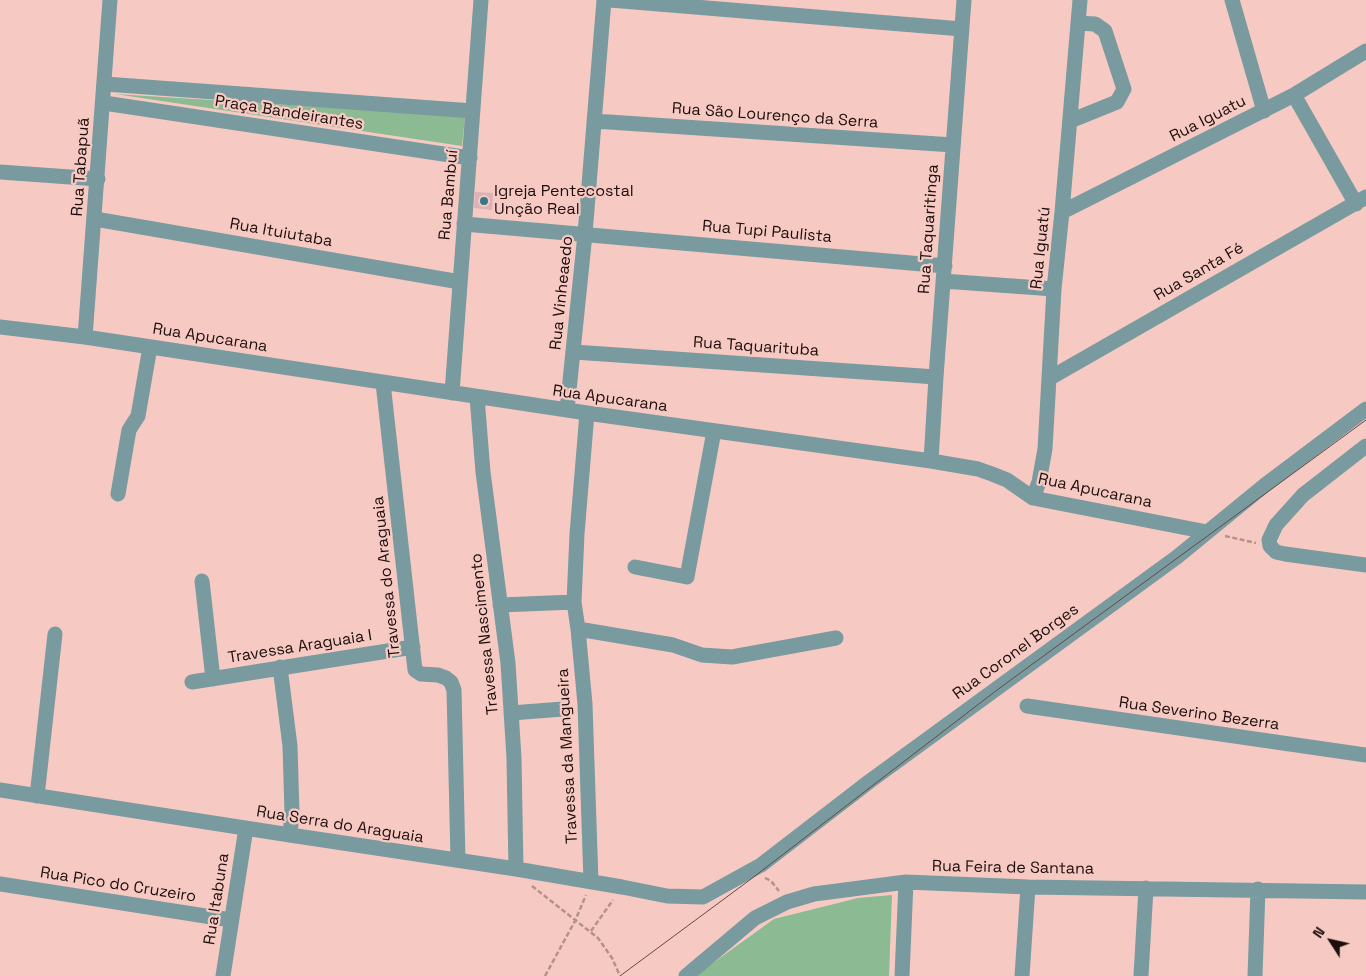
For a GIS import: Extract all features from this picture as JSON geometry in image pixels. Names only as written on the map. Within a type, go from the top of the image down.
[{"type":"street","name":"Rua Tabapuã","points":[[85,337],[104,103],[110,0]]},
{"type":"street","name":"Rua Bambuí","points":[[452,393],[481,0]]},
{"type":"street","name":"Rua Vinheaedo","points":[[567,410],[585,234],[604,0]]},
{"type":"street","points":[[610,0],[962,29]]},
{"type":"street","name":"Rua Taquaritinga","points":[[931,461],[964,0]]},
{"type":"street","name":"Rua Iguatú","points":[[1033,498],[1039,482],[1046,449],[1054,289],[1080,0]]},
{"type":"street","points":[[1232,0],[1264,111]]},
{"type":"street","points":[[1070,121],[1117,102],[1122,96],[1124,89],[1105,31],[1095,24],[1078,23]]},
{"type":"street","name":"Rua Iguatu","points":[[1062,212],[1264,111],[1366,51]]},
{"type":"street","name":"Praça Bandeirantes","points":[[105,84],[473,111]]},
{"type":"street","points":[[1294,94],[1361,200]]},
{"type":"street","name":"Praça Bandeirantes","points":[[104,103],[470,158]]},
{"type":"street","name":"Rua São Lourenço da Serra","points":[[594,121],[953,145]]},
{"type":"street","points":[[0,172],[98,179]]},
{"type":"street","name":"Rua Santa Fé","points":[[1050,378],[1361,200]]},
{"type":"street","name":"Rua Ituiutaba","points":[[95,219],[460,282]]},
{"type":"street","name":"Rua Tupi Paulista","points":[[464,224],[585,234],[944,273],[1054,289]]},
{"type":"street","name":"Rua Apucarana","points":[[0,327],[85,337],[477,397],[931,461],[992,474],[1007,480],[1033,498],[1208,532]]},
{"type":"street","points":[[118,494],[129,430],[138,416],[150,347]]},
{"type":"street","name":"Rua Taquarituba","points":[[574,352],[936,377]]},
{"type":"street","name":"Travessa do Araguaia","points":[[383,383],[415,670],[421,674],[438,675],[446,678],[454,690],[458,860]]},
{"type":"street","name":"Travessa Nascimento","points":[[477,397],[483,472],[506,643],[514,758],[516,869]]},
{"type":"street","name":"Rua Coronel Borges","points":[[675,897],[703,898],[748,874],[792,843],[898,760],[1177,556],[1265,485],[1366,409]]},
{"type":"street","name":"Travessa da Mangueira","points":[[587,413],[577,534],[574,602],[585,704],[591,882]]},
{"type":"street","points":[[636,567],[687,577],[714,431]]},
{"type":"street","points":[[1366,446],[1303,495],[1276,526],[1269,540],[1270,546],[1276,552],[1366,566]]},
{"type":"street","points":[[202,580],[213,679]]},
{"type":"street","points":[[500,605],[574,602]]},
{"type":"street","points":[[578,629],[672,645],[695,653],[732,657],[836,638]]},
{"type":"street","points":[[37,796],[55,634]]},
{"type":"street","name":"Travessa Araguaia I","points":[[192,682],[413,647]]},
{"type":"street","points":[[280,667],[290,746],[292,805],[290,836]]},
{"type":"street","name":"Rua Severino Bezerra","points":[[1027,706],[1366,756]]},
{"type":"street","points":[[511,713],[562,709]]},
{"type":"street","name":"Rua Serra do Araguaia","points":[[0,790],[290,836],[516,869],[675,897]]},
{"type":"street","name":"Rua Itabuna","points":[[223,976],[246,828]]},
{"type":"street","points":[[902,976],[906,882]]},
{"type":"street","name":"Rua Feira de Santana","points":[[686,976],[755,918],[787,902],[814,894],[906,882],[1028,887],[1366,892]]},
{"type":"street","name":"Rua Pico do Cruzeiro","points":[[0,884],[231,920]]},
{"type":"street","points":[[1022,976],[1028,887]]},
{"type":"street","points":[[1142,976],[1146,888]]},
{"type":"street","points":[[1256,976],[1258,889]]},
{"type":"path","points":[[1208,532],[1270,546]]},
{"type":"path","points":[[516,869],[529,883],[575,921],[591,931],[604,945],[620,976]]},
{"type":"path","points":[[748,874],[761,876],[771,881],[787,902]]},
{"type":"path","points":[[545,976],[575,921],[591,882]]},
{"type":"path","points":[[591,931],[622,887]]},
{"type":"green space","points":[[115,94],[465,116],[462,146]]},
{"type":"green space","points":[[892,895],[889,976],[695,976],[774,919],[858,898]]},
{"type":"building","name":"Igreja Pentecostal Unção Real","points":[[475,192],[493,193],[492,210],[474,208]]},
{"type":"tram line","points":[[620,976],[751,879],[997,690],[1366,420]]},
{"type":"place","name":"Igreja Pentecostal Unção Real","points":[[484,201]]}]
